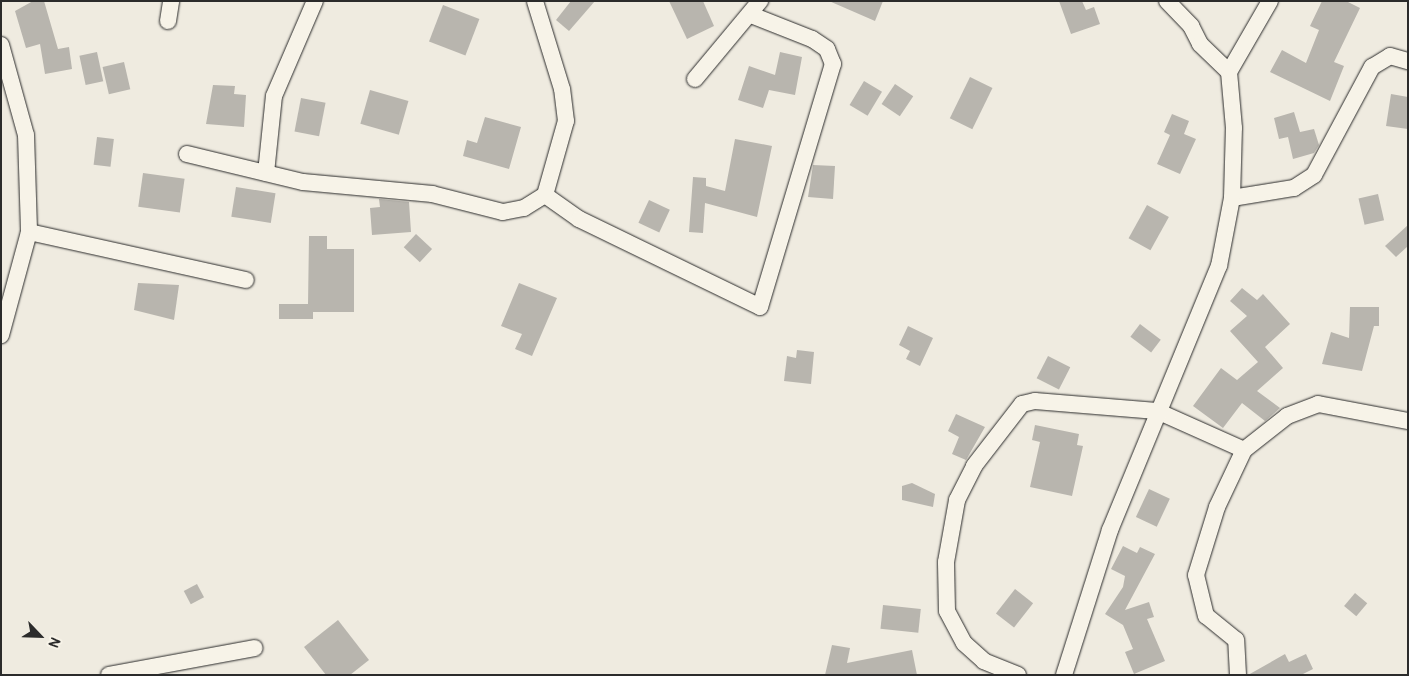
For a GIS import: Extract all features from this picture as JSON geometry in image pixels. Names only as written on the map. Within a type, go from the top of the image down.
[{"type":"street","points":[[168,21],[172,1]]},
{"type":"street","points":[[266,172],[274,96],[315,1]]},
{"type":"street","points":[[187,154],[330,186],[432,194],[502,212],[524,208],[545,195],[566,121],[562,88],[535,1]]},
{"type":"street","points":[[695,79],[751,15],[760,1]]},
{"type":"street","points":[[1167,1],[1191,26],[1200,44],[1229,72]]},
{"type":"street","points":[[1064,675],[1110,530],[1157,411],[1219,266],[1232,198],[1234,128],[1229,72],[1270,1]]},
{"type":"street","points":[[545,195],[579,219],[760,307],[833,64],[827,49],[812,39],[751,15]]},
{"type":"street","points":[[1,45],[26,135],[29,232],[1,335]]},
{"type":"street","points":[[1232,198],[1294,188],[1314,175],[1372,67],[1390,56],[1408,61]]},
{"type":"street","points":[[29,232],[246,280]]},
{"type":"street","points":[[1018,675],[984,661],[964,643],[947,611],[946,562],[957,500],[974,466],[1022,404],[1035,401],[1157,411],[1244,450]]},
{"type":"street","points":[[1238,675],[1236,640],[1206,616],[1196,576],[1217,507],[1244,450],[1287,416],[1318,404],[1408,421]]},
{"type":"street","points":[[108,675],[255,648]]},
{"type":"building","points":[[33,1],[44,1],[58,49],[69,47],[72,69],[45,74],[40,44],[26,48],[15,11]]},
{"type":"building","points":[[571,1],[595,1],[569,31],[556,20]]},
{"type":"building","points":[[669,1],[703,1],[714,26],[687,39]]},
{"type":"building","points":[[829,1],[883,1],[875,21]]},
{"type":"building","points":[[1059,1],[1082,1],[1086,10],[1094,7],[1100,24],[1071,34]]},
{"type":"building","points":[[1322,1],[1346,1],[1360,8],[1334,62],[1344,66],[1330,101],[1270,72],[1282,50],[1306,63],[1319,30],[1310,26]]},
{"type":"building","points":[[443,5],[479,19],[465,55],[429,41]]},
{"type":"building","points":[[97,52],[103,81],[86,85],[79,56]]},
{"type":"building","points":[[780,52],[802,57],[795,95],[769,90],[763,108],[738,100],[749,66],[775,75]]},
{"type":"building","points":[[124,62],[130,89],[109,94],[103,67]]},
{"type":"building","points":[[970,77],[992,88],[972,129],[950,118]]},
{"type":"building","points":[[864,81],[882,92],[868,116],[850,105]]},
{"type":"building","points":[[895,84],[913,96],[900,116],[882,104]]},
{"type":"building","points":[[213,85],[235,86],[234,94],[246,95],[244,127],[206,124]]},
{"type":"building","points":[[370,90],[408,101],[399,135],[360,124]]},
{"type":"building","points":[[1391,94],[1408,97],[1408,129],[1386,126]]},
{"type":"building","points":[[301,98],[326,103],[319,136],[295,131]]},
{"type":"building","points":[[1294,112],[1300,132],[1314,129],[1319,145],[1314,153],[1293,159],[1288,137],[1279,139],[1274,118]]},
{"type":"building","points":[[1172,114],[1189,121],[1184,134],[1196,139],[1180,174],[1157,164],[1170,135],[1164,132]]},
{"type":"building","points":[[485,117],[521,127],[509,169],[463,156],[467,140],[477,143]]},
{"type":"building","points":[[97,137],[114,139],[110,167],[94,165]]},
{"type":"building","points":[[735,139],[772,146],[757,217],[705,203],[703,233],[689,232],[693,177],[706,178],[706,186],[725,191]]},
{"type":"building","points":[[813,165],[835,166],[833,199],[808,197]]},
{"type":"building","points":[[143,173],[185,179],[180,213],[138,207]]},
{"type":"building","points":[[236,187],[276,193],[271,223],[231,217]]},
{"type":"building","points":[[1378,194],[1384,220],[1365,225],[1359,198]]},
{"type":"building","points":[[379,199],[409,202],[411,232],[372,235],[370,208],[380,207]]},
{"type":"building","points":[[649,200],[670,210],[659,232],[638,223]]},
{"type":"building","points":[[1147,205],[1169,217],[1150,250],[1129,238]]},
{"type":"building","points":[[1408,225],[1408,246],[1396,257],[1385,246]]},
{"type":"building","points":[[416,234],[432,249],[420,262],[404,247]]},
{"type":"building","points":[[309,236],[327,236],[327,249],[354,249],[354,312],[313,312],[313,319],[279,319],[279,304],[308,304]]},
{"type":"building","points":[[138,283],[179,285],[174,320],[134,310]]},
{"type":"building","points":[[519,283],[557,298],[532,356],[515,349],[522,334],[501,326]]},
{"type":"building","points":[[1242,288],[1257,300],[1263,294],[1290,324],[1265,347],[1283,368],[1257,391],[1280,408],[1265,421],[1242,403],[1223,428],[1193,406],[1221,368],[1237,380],[1258,362],[1230,331],[1247,316],[1230,301]]},
{"type":"building","points":[[1350,307],[1379,307],[1379,326],[1374,326],[1362,371],[1322,364],[1331,332],[1349,338]]},
{"type":"building","points":[[1140,324],[1161,340],[1151,352],[1130,337]]},
{"type":"building","points":[[908,326],[933,338],[920,366],[906,359],[910,351],[899,345]]},
{"type":"building","points":[[797,350],[814,352],[811,384],[784,381],[787,356],[796,358]]},
{"type":"building","points":[[1048,356],[1070,367],[1059,390],[1037,378]]},
{"type":"building","points":[[956,414],[985,427],[966,460],[952,454],[959,437],[948,431]]},
{"type":"building","points":[[1035,425],[1079,434],[1077,445],[1083,446],[1072,496],[1030,487],[1040,442],[1032,440]]},
{"type":"building","points":[[912,483],[935,494],[933,507],[902,500],[902,486]]},
{"type":"building","points":[[1149,489],[1170,499],[1157,527],[1136,517]]},
{"type":"building","points":[[1123,546],[1137,553],[1140,547],[1155,554],[1125,610],[1149,602],[1154,617],[1147,619],[1165,661],[1134,674],[1125,652],[1133,649],[1123,625],[1105,614],[1123,587],[1125,576],[1111,569]]},
{"type":"building","points":[[197,584],[204,597],[191,604],[184,591]]},
{"type":"building","points":[[1015,589],[1033,603],[1014,628],[996,613]]},
{"type":"building","points":[[1355,593],[1367,603],[1356,616],[1344,606]]},
{"type":"building","points":[[883,605],[921,609],[918,633],[880,629]]},
{"type":"building","points":[[338,620],[369,660],[350,675],[326,675],[304,647]]},
{"type":"building","points":[[832,645],[850,648],[847,663],[912,650],[917,675],[825,675]]},
{"type":"building","points":[[1285,654],[1289,662],[1306,654],[1313,669],[1301,675],[1248,675]]}]
